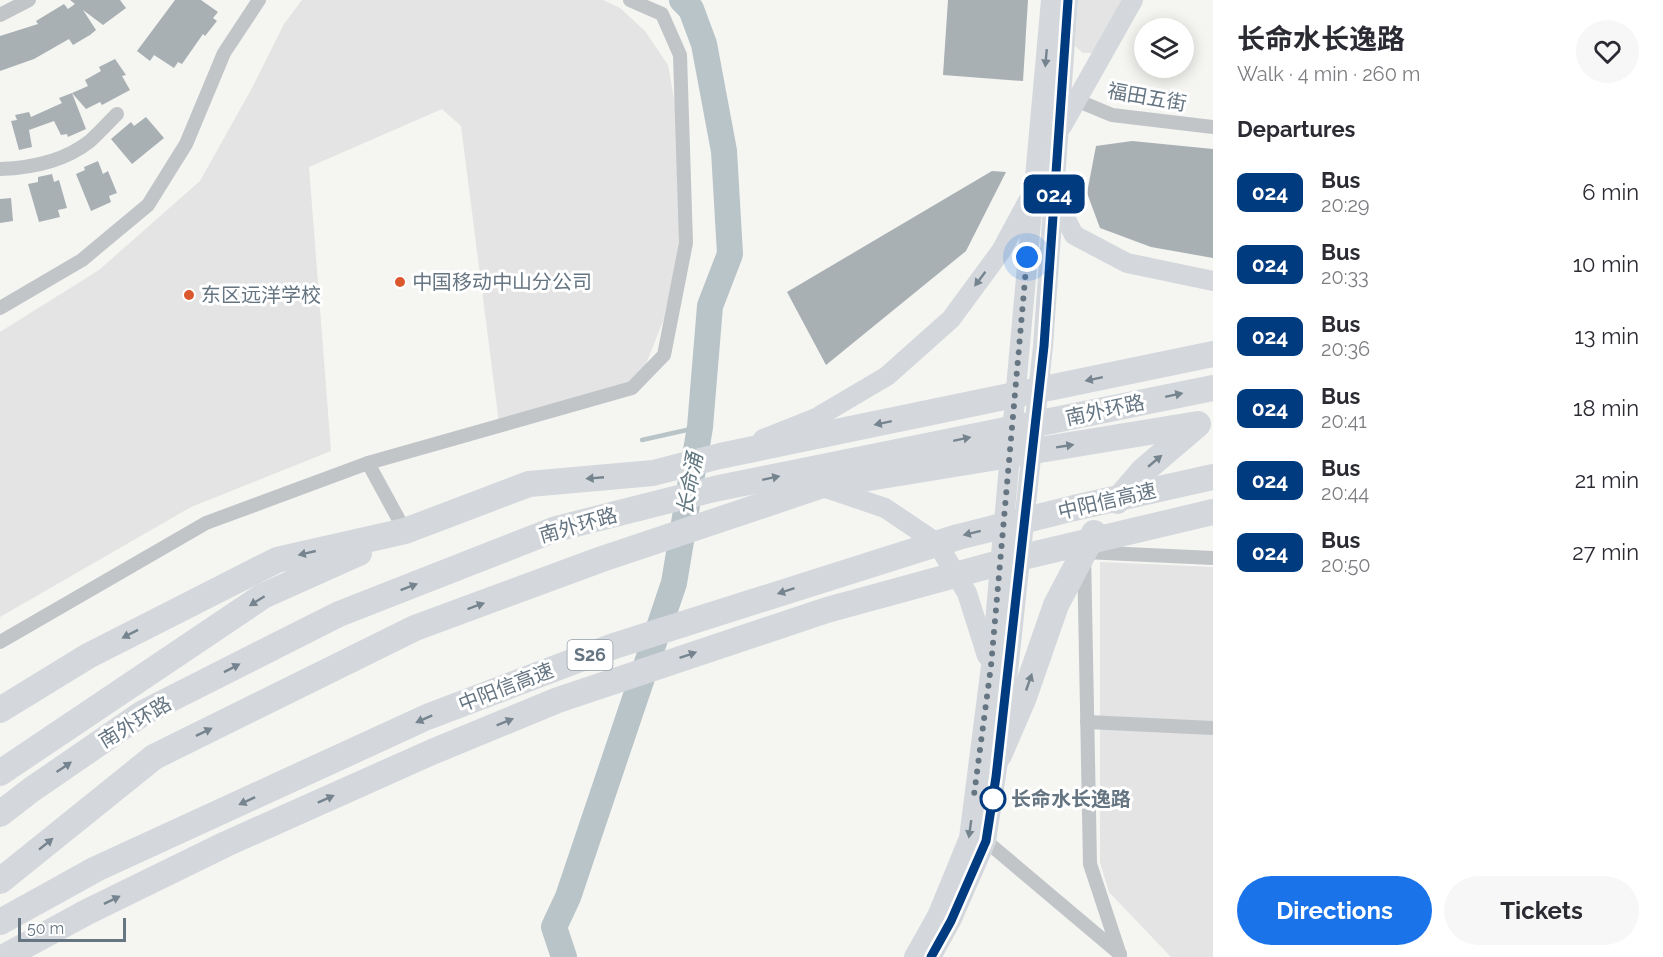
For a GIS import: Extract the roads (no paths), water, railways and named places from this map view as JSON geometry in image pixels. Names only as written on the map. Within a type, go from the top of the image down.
[{"type":"highway","name":"南外环路","points":[[0,711],[88,656],[277,560],[405,531],[529,484],[654,473],[720,456],[1213,354]]},
{"type":"highway","name":"南外环路","points":[[0,816],[31,789],[143,713],[339,614],[556,529],[714,489],[1213,388]]},
{"type":"highway","name":"南外环路","points":[[0,881],[154,757],[416,628],[631,549],[820,486],[1206,423]]},
{"type":"highway","points":[[999,755],[1024,697],[1056,605],[1101,519],[1143,471],[1206,423]]},
{"type":"highway","name":"中阳信高速","points":[[0,922],[96,869],[427,717],[614,646],[958,537],[1213,477]]},
{"type":"highway","name":"中阳信高速","points":[[4,957],[87,912],[226,844],[432,752],[558,700],[827,610],[1011,560],[1213,512]]},
{"type":"highway","points":[[0,773],[263,596],[405,531]]},
{"type":"street","points":[[0,15],[29,0]]},
{"type":"street","points":[[0,308],[82,260],[148,205],[186,144],[224,53],[259,0]]},
{"type":"street","points":[[0,642],[206,523],[368,463],[632,388],[663,355],[686,243],[680,55],[662,14],[630,0]]},
{"type":"street","points":[[932,957],[951,921],[986,841],[999,755],[1021,453],[1032,193],[1051,0]]},
{"type":"street","points":[[914,957],[937,916],[969,838],[1021,453],[1044,346],[1068,0]]},
{"type":"street","points":[[1059,131],[1133,0]]},
{"type":"street","points":[[1065,52],[1070,58],[1080,61],[1088,62],[1099,59]]},
{"type":"street","name":"福田五街","points":[[1076,99],[1112,115],[1213,127]]},
{"type":"street","points":[[0,169],[21,168],[59,158],[88,142],[117,114]]},
{"type":"street","points":[[720,456],[816,418],[888,376],[951,319],[1001,251],[1032,193]]},
{"type":"street","points":[[1054,196],[1074,236],[1127,263],[1213,281]]},
{"type":"street","points":[[368,463],[405,531]]},
{"type":"street","points":[[820,486],[885,508],[936,543],[968,593],[991,666]]},
{"type":"street","points":[[1122,956],[1090,864],[1084,552],[1213,558]]},
{"type":"street","points":[[1087,722],[1213,728]]},
{"type":"street","points":[[986,841],[1122,956]]},
{"type":"waterway","name":"长命涌","points":[[564,957],[554,927],[568,897],[674,583],[700,427],[710,306],[730,254],[724,151],[704,44],[691,9],[682,0]]},
{"type":"waterway","points":[[642,440],[700,427]]},
{"type":"place","name":"中国移动中山分公司","points":[[400,282]]},
{"type":"place","name":"东区远洋学校","points":[[189,295]]},
{"type":"place","name":"长命水长逸路","points":[[993,799]]}]
